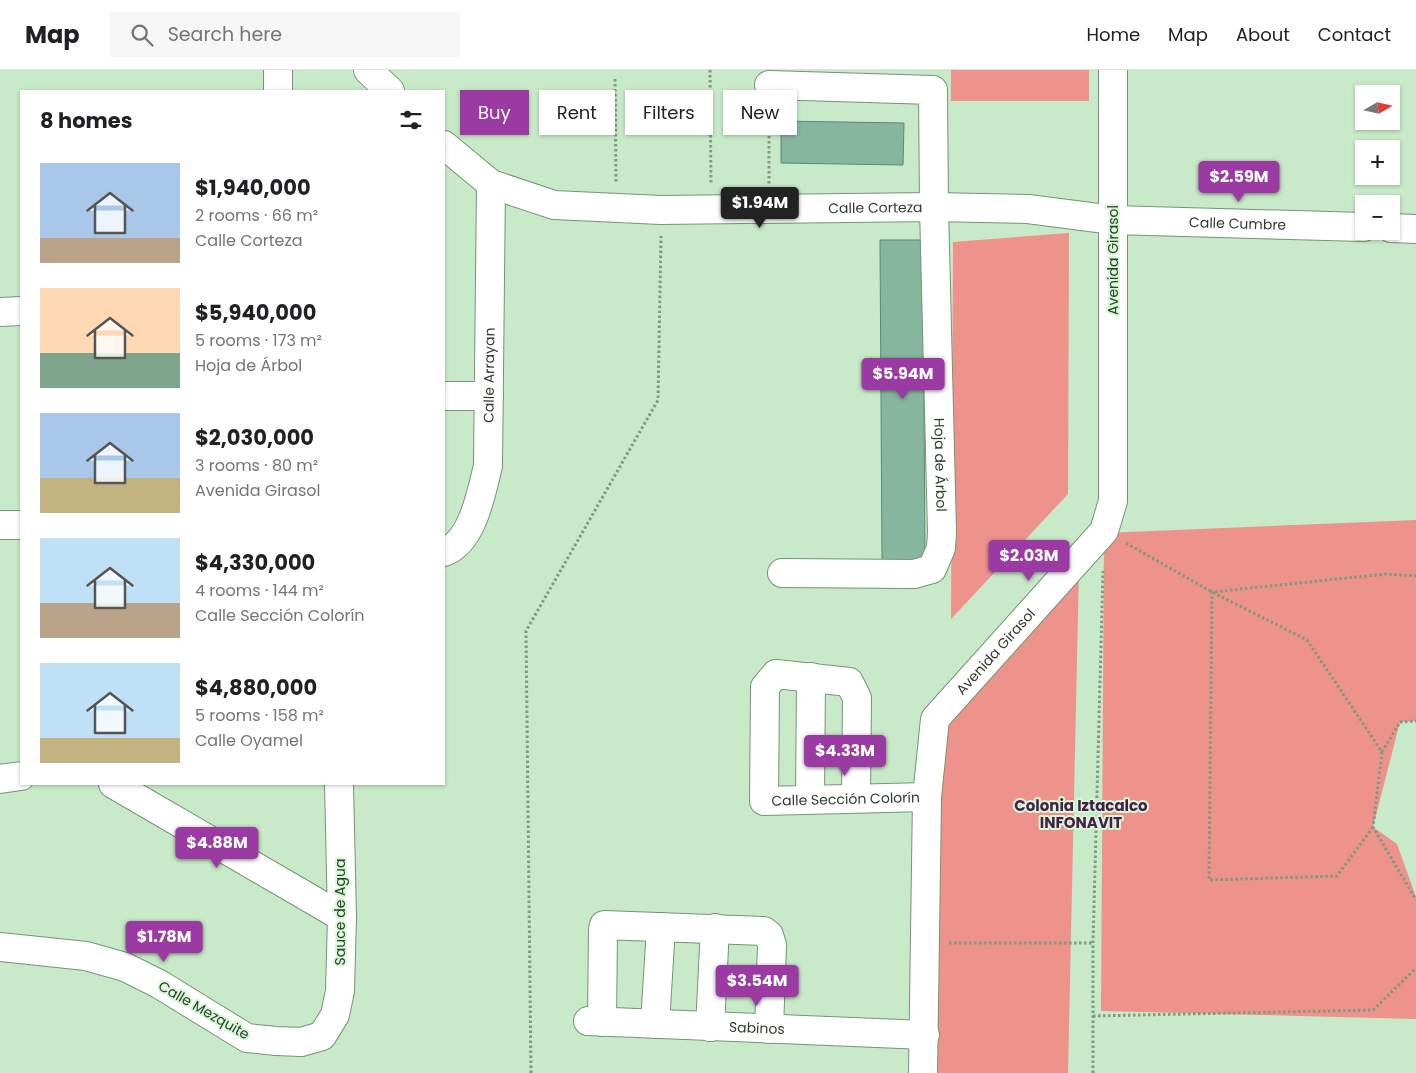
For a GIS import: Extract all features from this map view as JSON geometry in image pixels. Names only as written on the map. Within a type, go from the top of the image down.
[{"type":"street","points":[[278,70],[278,90]]},
{"type":"street","points":[[368,70],[389,90]]},
{"type":"street","name":"Avenida Girasol","points":[[923,1073],[927,797],[935,719],[1104,531],[1113,501],[1113,70]]},
{"type":"street","points":[[769,85],[934,90],[934,207]]},
{"type":"street","name":"Calle Corteza","points":[[445,146],[491,184],[554,205],[661,210],[934,207],[1028,209],[1113,220]]},
{"type":"street","name":"Calle Arrayan","points":[[445,552],[451,550],[466,534],[479,502],[488,466],[491,184]]},
{"type":"street","name":"Hoja de Árbol","points":[[782,573],[914,574],[932,569],[941,548],[934,207]]},
{"type":"street","name":"Calle Cumbre","points":[[1113,220],[1355,227]]},
{"type":"street","points":[[1400,228],[1416,229]]},
{"type":"street","points":[[0,312],[20,312]]},
{"type":"street","points":[[445,396],[490,396]]},
{"type":"street","points":[[0,525],[20,525]]},
{"type":"street","name":"Calle Sección Colorín","points":[[811,677],[776,674],[765,687],[764,801],[927,797]]},
{"type":"street","points":[[810,799],[811,677],[849,682],[857,698],[856,798]]},
{"type":"street","points":[[0,779],[20,776]]},
{"type":"street","points":[[115,785],[342,917]]},
{"type":"street","name":"Sauce de Agua","points":[[322,1036],[335,1015],[340,991],[342,917],[339,785]]},
{"type":"street","name":"Sabinos","points":[[660,927],[603,926],[595,1021],[924,1035]]},
{"type":"street","points":[[656,1024],[660,927],[715,928],[764,931],[768,935],[772,945],[769,1029]]},
{"type":"street","points":[[710,1027],[715,928]]},
{"type":"street","name":"Calle Mezquite","points":[[0,947],[86,956],[125,967],[159,984],[248,1038],[301,1042],[322,1036]]},
{"type":"path","points":[[710,70],[711,208]]},
{"type":"path","points":[[614,79],[616,208]]},
{"type":"path","points":[[769,85],[769,208]]},
{"type":"path","points":[[531,1073],[526,631],[658,400],[661,210]]},
{"type":"path","points":[[1104,531],[1212,592],[1307,640],[1382,752]]},
{"type":"path","points":[[1093,1073],[1094,943],[1103,570]]},
{"type":"path","points":[[1212,592],[1386,574],[1416,576]]},
{"type":"path","points":[[1212,592],[1209,880],[1337,876],[1372,827],[1382,752],[1400,722],[1416,721]]},
{"type":"path","points":[[1372,827],[1416,900]]},
{"type":"path","points":[[926,943],[1094,943]]},
{"type":"path","points":[[1093,1016],[1373,1010],[1416,968]]},
{"type":"shaded area","points":[[951,70],[1089,70],[1089,101],[951,101]]},
{"type":"shaded area","points":[[1069,233],[1068,494],[951,619],[953,242]]},
{"type":"shaded area","points":[[1416,520],[1416,721],[1400,722],[1373,827],[1397,844],[1416,897],[1416,1019],[1101,1011],[1104,533]]},
{"type":"shaded area","points":[[1079,568],[1068,1073],[931,1073],[936,729]]},
{"type":"building","points":[[797,121],[904,123],[903,165],[781,163],[781,135],[797,135]]},
{"type":"building","points":[[880,240],[923,240],[925,561],[882,561]]},
{"type":"district","name":"Colonia Iztacalco INFONAVIT","points":[[1081,814]]}]
